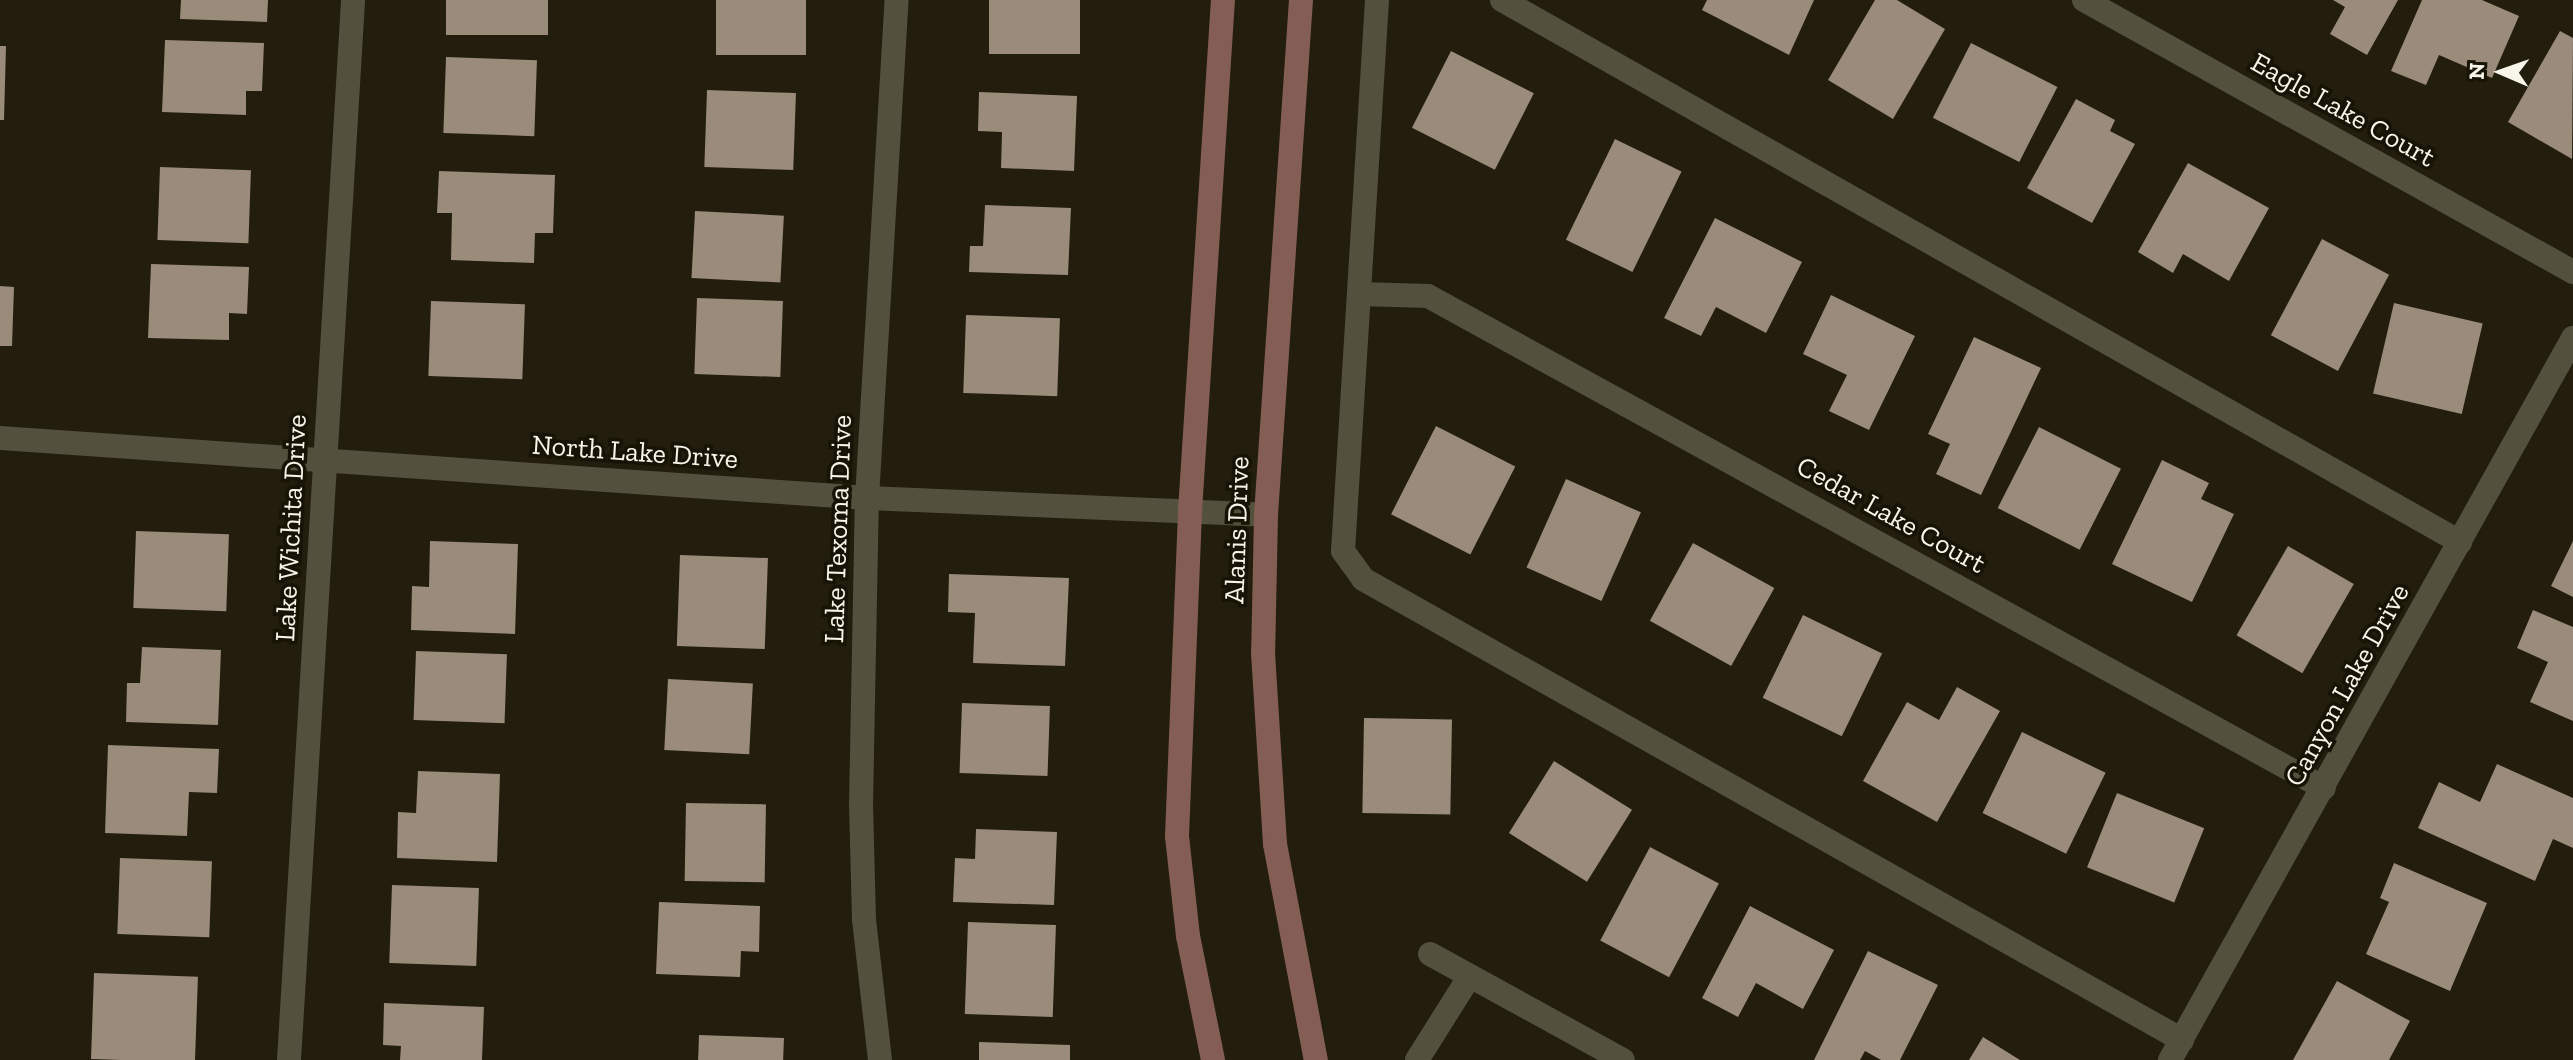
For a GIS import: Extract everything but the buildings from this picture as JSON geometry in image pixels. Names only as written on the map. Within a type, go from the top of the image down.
[{"type":"main road","name":"Alanis Drive","points":[[1213,1060],[1188,936],[1177,836],[1190,511],[1223,0]]},
{"type":"main road","name":"Alanis Drive","points":[[1301,0],[1266,515],[1263,653],[1275,844],[1316,1060]]},
{"type":"street","name":"Lake Wichita Drive","points":[[289,1060],[353,0]]},
{"type":"street","name":"Lake Texoma Drive","points":[[880,1060],[864,919],[861,805],[867,498],[897,0]]},
{"type":"street","points":[[1377,0],[1343,551],[1363,579],[2176,1050]]},
{"type":"street","points":[[1502,0],[2460,542]]},
{"type":"street","name":"Eagle Lake Court","points":[[2084,0],[2573,272]]},
{"type":"street","name":"Cedar Lake Court","points":[[1359,294],[1428,296],[2324,788]]},
{"type":"street","name":"Canyon Lake Drive","points":[[2176,1050],[2573,338]]},
{"type":"street","name":"North Lake Drive","points":[[0,438],[867,498],[1266,515]]},
{"type":"street","points":[[1430,954],[1623,1060]]},
{"type":"street","points":[[1417,1060],[1470,976]]}]
